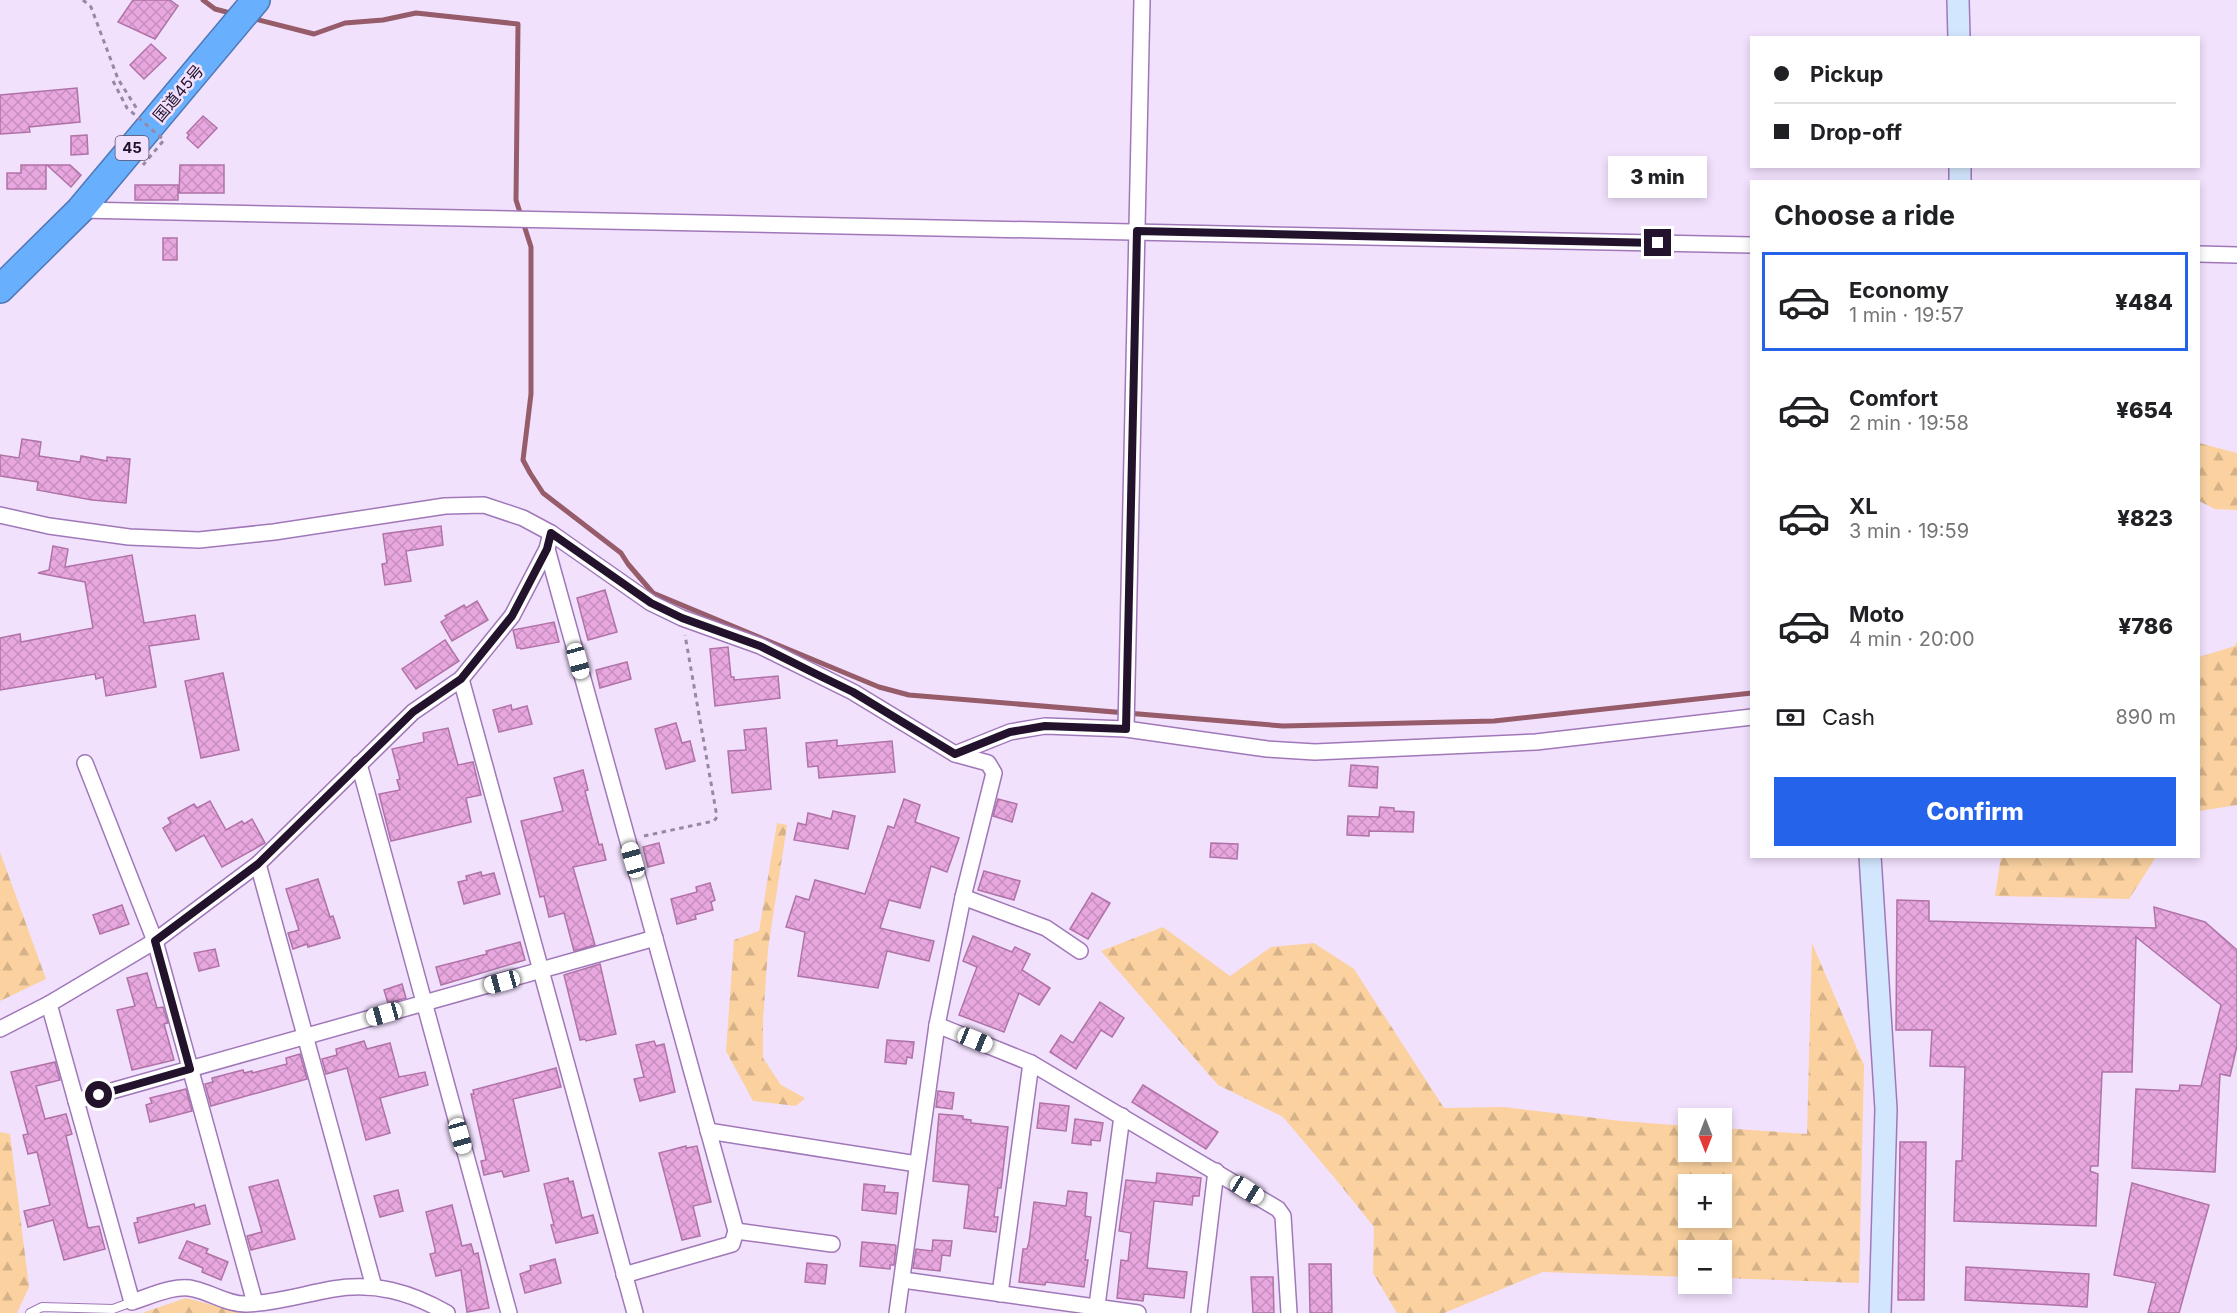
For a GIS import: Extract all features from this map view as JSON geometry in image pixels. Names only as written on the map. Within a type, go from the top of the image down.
[{"type":"highway","name":"国道45号","points":[[0,289],[80,210],[256,0]]},
{"type":"street","points":[[1126,729],[1142,0]]},
{"type":"street","points":[[1959,0],[1959,36]]},
{"type":"street","points":[[80,210],[1750,245]]},
{"type":"street","points":[[2200,254],[2237,255]]},
{"type":"street","points":[[0,515],[49,526],[129,537],[199,540],[274,532],[446,506],[484,505],[523,518],[551,533],[651,603],[682,618],[760,646],[843,687],[955,754],[988,763],[994,773],[963,897],[937,1025],[897,1313]]},
{"type":"street","points":[[0,1029],[49,1004],[155,941],[258,864],[413,712],[461,679],[512,616],[547,549],[551,533]]},
{"type":"street","points":[[547,549],[736,1231],[732,1244],[624,1275]]},
{"type":"street","points":[[461,679],[635,1313]]},
{"type":"street","points":[[955,754],[1010,732],[1045,726],[1126,729],[1267,749],[1315,752],[1536,742],[1750,717]]},
{"type":"street","points":[[86,763],[155,941],[255,1303]]},
{"type":"street","points":[[359,764],[509,1313]]},
{"type":"street","points":[[1870,858],[1886,1109],[1880,1313]]},
{"type":"street","points":[[258,864],[374,1287]]},
{"type":"street","points":[[963,897],[1046,928],[1080,951]]},
{"type":"street","points":[[76,1101],[655,938]]},
{"type":"street","points":[[49,1004],[132,1302],[175,1288],[192,1288],[244,1304],[274,1302],[333,1289],[374,1287],[394,1289],[447,1313]]},
{"type":"street","points":[[937,1025],[1031,1063],[1278,1209],[1283,1216],[1289,1313]]},
{"type":"street","points":[[1000,1294],[1031,1063]]},
{"type":"street","points":[[1097,1310],[1122,1116]]},
{"type":"street","points":[[708,1131],[917,1164]]},
{"type":"street","points":[[1199,1313],[1216,1171]]},
{"type":"street","points":[[736,1231],[832,1244]]},
{"type":"street","points":[[903,1280],[1097,1310],[1138,1313]]},
{"type":"lane","points":[[30,1313],[42,1307],[113,1309],[132,1302]]},
{"type":"path","points":[[82,0],[91,7],[118,79],[132,104],[140,112]]},
{"type":"path","points":[[118,79],[113,81],[127,108],[164,140],[143,165]]},
{"type":"path","points":[[628,840],[714,821],[717,817],[682,618]]},
{"type":"green space","points":[[2200,443],[2237,453],[2237,510],[2215,509],[2200,502]]},
{"type":"green space","points":[[2237,641],[2237,805],[2200,811],[2200,657],[2235,646]]},
{"type":"green space","points":[[777,823],[787,825],[768,949],[763,1058],[781,1085],[805,1098],[796,1106],[753,1101],[726,1051],[734,940],[759,931]]},
{"type":"green space","points":[[0,852],[46,979],[0,1001]]},
{"type":"green space","points":[[2001,858],[2155,858],[2129,899],[1995,896]]},
{"type":"green space","points":[[1163,927],[1230,976],[1271,947],[1314,943],[1354,969],[1444,1108],[1504,1107],[1678,1125],[1678,1162],[1732,1162],[1732,1129],[1807,1134],[1812,943],[1864,1065],[1859,1283],[1732,1278],[1732,1240],[1678,1240],[1678,1277],[1543,1272],[1444,1313],[1397,1313],[1373,1273],[1374,1227],[1283,1117],[1218,1085],[1101,951]]},
{"type":"green space","points":[[0,1132],[10,1134],[29,1287],[17,1313],[0,1313]]},
{"type":"green space","points":[[186,1298],[243,1313],[142,1313]]},
{"type":"building","points":[[133,0],[170,0],[178,6],[155,39],[118,22]]},
{"type":"building","points":[[151,44],[166,58],[144,79],[130,65]]},
{"type":"building","points":[[77,88],[80,122],[29,127],[30,132],[0,134],[0,95]]},
{"type":"building","points":[[203,116],[217,128],[198,148],[187,138],[189,135],[187,133]]},
{"type":"building","points":[[87,135],[88,154],[71,155],[71,136]]},
{"type":"building","points":[[21,165],[46,165],[46,189],[7,189],[7,173],[21,173]]},
{"type":"building","points":[[47,165],[70,165],[81,175],[71,187]]},
{"type":"building","points":[[180,165],[224,165],[224,193],[179,193]]},
{"type":"building","points":[[135,185],[178,185],[178,200],[135,200]]},
{"type":"building","points":[[163,238],[177,238],[177,260],[163,260]]},
{"type":"building","points":[[22,439],[41,442],[39,456],[80,462],[81,456],[107,461],[107,457],[130,459],[126,503],[92,500],[37,490],[38,482],[0,476],[0,455],[19,458]]},
{"type":"building","points":[[441,526],[443,545],[406,551],[411,581],[385,585],[382,564],[387,563],[383,534]]},
{"type":"building","points":[[53,546],[68,549],[65,567],[132,555],[144,623],[195,615],[199,639],[149,646],[156,687],[106,696],[103,677],[96,679],[95,674],[0,690],[0,638],[20,634],[21,642],[93,628],[85,582],[38,573],[49,570]]},
{"type":"building","points":[[605,590],[617,632],[588,640],[577,598]]},
{"type":"building","points":[[477,601],[488,620],[452,641],[441,622],[447,618],[445,616],[464,605],[466,608]]},
{"type":"building","points":[[554,622],[559,642],[517,648],[513,630]]},
{"type":"building","points":[[445,640],[459,661],[416,689],[402,669]]},
{"type":"building","points":[[728,647],[731,677],[734,677],[734,680],[778,676],[780,698],[715,706],[710,649]]},
{"type":"building","points":[[627,662],[631,679],[600,688],[596,670]]},
{"type":"building","points":[[223,673],[239,750],[201,758],[185,681]]},
{"type":"building","points":[[511,705],[512,710],[527,706],[532,724],[499,732],[493,710]]},
{"type":"building","points":[[676,723],[682,743],[690,741],[695,761],[666,769],[655,729]]},
{"type":"building","points":[[448,728],[458,765],[473,762],[481,795],[466,798],[471,822],[391,841],[379,794],[400,790],[397,780],[400,779],[392,749],[424,742],[423,733]]},
{"type":"building","points":[[766,728],[771,789],[732,793],[728,751],[746,750],[744,730]]},
{"type":"building","points":[[837,740],[837,746],[892,741],[895,772],[819,778],[818,766],[808,767],[806,743]]},
{"type":"building","points":[[1351,765],[1378,767],[1377,788],[1349,786]]},
{"type":"building","points":[[583,770],[588,790],[585,791],[599,845],[602,844],[606,860],[573,867],[595,945],[574,951],[564,913],[549,917],[544,896],[540,897],[521,821],[563,811],[554,778]]},
{"type":"building","points":[[904,799],[920,805],[915,822],[959,838],[947,872],[931,866],[920,908],[889,900],[880,928],[934,941],[929,961],[887,951],[878,988],[798,976],[805,932],[786,927],[796,896],[809,900],[815,880],[865,894],[888,826],[894,828]]},
{"type":"building","points":[[998,799],[1017,804],[1012,822],[993,816]]},
{"type":"building","points":[[210,801],[226,830],[242,821],[244,824],[252,819],[265,843],[222,867],[204,835],[176,851],[163,828],[171,823],[168,818],[194,804],[197,808]]},
{"type":"building","points":[[1380,807],[1394,808],[1394,811],[1414,812],[1413,832],[1369,831],[1369,836],[1347,835],[1348,816],[1379,817]]},
{"type":"building","points":[[833,811],[855,816],[848,849],[794,840],[798,823],[806,825],[808,813],[831,819]]},
{"type":"building","points":[[659,843],[664,863],[648,867],[643,847]]},
{"type":"building","points":[[1211,843],[1238,844],[1237,859],[1210,857]]},
{"type":"building","points":[[984,871],[1020,881],[1014,900],[978,890]]},
{"type":"building","points":[[481,872],[482,876],[494,873],[500,894],[464,904],[458,882],[467,880],[466,876]]},
{"type":"building","points":[[318,879],[330,917],[333,916],[340,938],[293,949],[288,933],[299,930],[286,889]]},
{"type":"building","points":[[710,883],[715,900],[711,902],[713,910],[695,915],[696,919],[677,924],[671,899],[697,892],[696,887]]},
{"type":"building","points":[[1092,893],[1110,903],[1088,939],[1070,929]]},
{"type":"building","points":[[1897,900],[1929,901],[1929,921],[2156,928],[2154,907],[2205,922],[2237,950],[2237,1046],[2230,1076],[2220,1074],[2215,1172],[2132,1168],[2136,1089],[2179,1091],[2180,1085],[2201,1086],[2221,1005],[2136,937],[2132,1072],[2102,1072],[2098,1166],[2091,1166],[2090,1171],[2098,1174],[2096,1226],[1954,1221],[1956,1161],[1962,1161],[1965,1067],[1930,1066],[1932,1030],[1896,1030]]},
{"type":"building","points":[[122,905],[129,924],[100,934],[93,915]]},
{"type":"building","points":[[973,936],[1012,952],[1015,947],[1030,954],[1022,970],[1050,988],[1039,1005],[1019,993],[1004,1032],[959,1015],[977,967],[963,961]]},
{"type":"building","points":[[520,942],[525,960],[441,985],[436,967],[487,954],[486,951]]},
{"type":"building","points":[[215,949],[219,966],[199,971],[194,953]]},
{"type":"building","points":[[600,964],[616,1034],[586,1041],[585,1039],[580,1040],[564,975]]},
{"type":"building","points":[[147,973],[157,1008],[163,1007],[168,1023],[164,1024],[174,1060],[132,1070],[117,1010],[135,1006],[127,978]]},
{"type":"building","points":[[402,984],[406,998],[388,1003],[384,990]]},
{"type":"building","points":[[1100,1002],[1124,1018],[1112,1037],[1101,1030],[1076,1069],[1050,1052],[1061,1035],[1073,1043]]},
{"type":"building","points":[[887,1040],[914,1042],[912,1058],[907,1057],[906,1064],[885,1062]]},
{"type":"building","points":[[364,1041],[367,1049],[390,1043],[399,1077],[425,1072],[428,1085],[380,1098],[390,1133],[366,1140],[347,1068],[326,1074],[322,1059],[337,1055],[336,1049]]},
{"type":"building","points":[[654,1041],[656,1046],[664,1044],[675,1092],[640,1101],[634,1079],[644,1077],[636,1045]]},
{"type":"building","points":[[300,1054],[307,1079],[211,1106],[205,1084],[213,1082],[212,1078],[243,1070],[244,1073],[252,1071],[252,1073],[287,1064],[286,1058]]},
{"type":"building","points":[[55,1062],[60,1080],[36,1086],[45,1119],[66,1114],[72,1134],[66,1136],[88,1228],[99,1226],[105,1249],[64,1260],[53,1220],[28,1227],[24,1211],[50,1205],[37,1152],[28,1154],[23,1135],[28,1134],[11,1072]]},
{"type":"building","points":[[556,1068],[561,1087],[513,1099],[529,1171],[504,1177],[502,1171],[484,1175],[481,1161],[486,1160],[471,1094],[474,1094],[473,1090]]},
{"type":"building","points":[[1143,1085],[1218,1132],[1206,1149],[1132,1102]]},
{"type":"building","points":[[186,1089],[192,1111],[150,1122],[146,1105],[152,1103],[150,1098]]},
{"type":"building","points":[[938,1091],[954,1093],[952,1109],[936,1107]]},
{"type":"building","points":[[1040,1103],[1069,1106],[1066,1131],[1037,1128]]},
{"type":"building","points":[[939,1114],[963,1116],[963,1119],[971,1120],[971,1123],[1008,1127],[1001,1188],[998,1188],[994,1217],[998,1217],[996,1232],[964,1228],[969,1185],[933,1181]]},
{"type":"building","points":[[1075,1119],[1103,1123],[1100,1141],[1091,1140],[1091,1145],[1072,1143]]},
{"type":"building","points":[[1900,1142],[1926,1142],[1924,1300],[1898,1300]]},
{"type":"building","points":[[686,1146],[686,1148],[697,1146],[711,1202],[693,1206],[700,1236],[682,1240],[659,1153]]},
{"type":"building","points":[[1157,1173],[1201,1178],[1199,1196],[1193,1196],[1192,1205],[1154,1201],[1147,1268],[1187,1272],[1184,1298],[1144,1294],[1143,1301],[1117,1298],[1121,1260],[1128,1261],[1131,1233],[1119,1231],[1126,1180],[1156,1183]]},
{"type":"building","points":[[568,1178],[569,1182],[573,1181],[582,1218],[593,1215],[598,1233],[556,1243],[544,1184]]},
{"type":"building","points":[[278,1180],[295,1239],[251,1250],[247,1236],[262,1232],[249,1187]]},
{"type":"building","points":[[2132,1183],[2209,1205],[2179,1313],[2148,1313],[2156,1283],[2114,1275]]},
{"type":"building","points":[[864,1184],[885,1186],[884,1192],[898,1193],[896,1214],[862,1210]]},
{"type":"building","points":[[398,1190],[403,1211],[380,1217],[374,1196]]},
{"type":"building","points":[[1068,1191],[1087,1193],[1085,1216],[1091,1217],[1084,1287],[1046,1282],[1045,1285],[1019,1282],[1023,1249],[1027,1249],[1029,1242],[1034,1202],[1066,1206]]},
{"type":"building","points":[[194,1204],[195,1208],[205,1205],[210,1224],[139,1243],[134,1223],[138,1222],[137,1218]]},
{"type":"building","points":[[452,1205],[462,1246],[471,1244],[474,1254],[478,1253],[489,1308],[467,1312],[461,1270],[436,1276],[430,1254],[435,1253],[435,1249],[426,1212]]},
{"type":"building","points":[[933,1240],[952,1241],[950,1256],[942,1255],[940,1271],[913,1268],[916,1249],[932,1251]]},
{"type":"building","points":[[187,1241],[208,1249],[206,1253],[228,1262],[221,1280],[202,1272],[203,1268],[179,1258]]},
{"type":"building","points":[[862,1242],[895,1245],[894,1265],[890,1265],[890,1269],[860,1266]]},
{"type":"building","points":[[555,1259],[561,1283],[525,1293],[520,1274],[531,1270],[530,1266]]},
{"type":"building","points":[[807,1263],[827,1265],[825,1284],[805,1282]]},
{"type":"building","points":[[1309,1264],[1331,1264],[1332,1313],[1310,1313]]},
{"type":"building","points":[[1966,1267],[2089,1274],[2087,1307],[1965,1300]]},
{"type":"building","points":[[1251,1277],[1273,1277],[1274,1313],[1253,1313]]},
{"type":"waterway","points":[[203,0],[215,9],[234,14]]},
{"type":"waterway","points":[[251,18],[314,34],[345,23],[383,20],[416,13],[518,24],[516,200],[531,247],[531,394],[523,460],[543,493],[621,553],[653,593],[879,687],[909,695],[1283,726],[1494,721],[1750,693]]},
{"type":"route","points":[[99,1095],[190,1069],[155,941],[258,864],[413,712],[461,679],[512,616],[547,549],[551,533],[651,603],[682,618],[760,646],[853,692],[955,754],[1010,732],[1045,726],[1126,729],[1137,231],[1658,243]]}]
